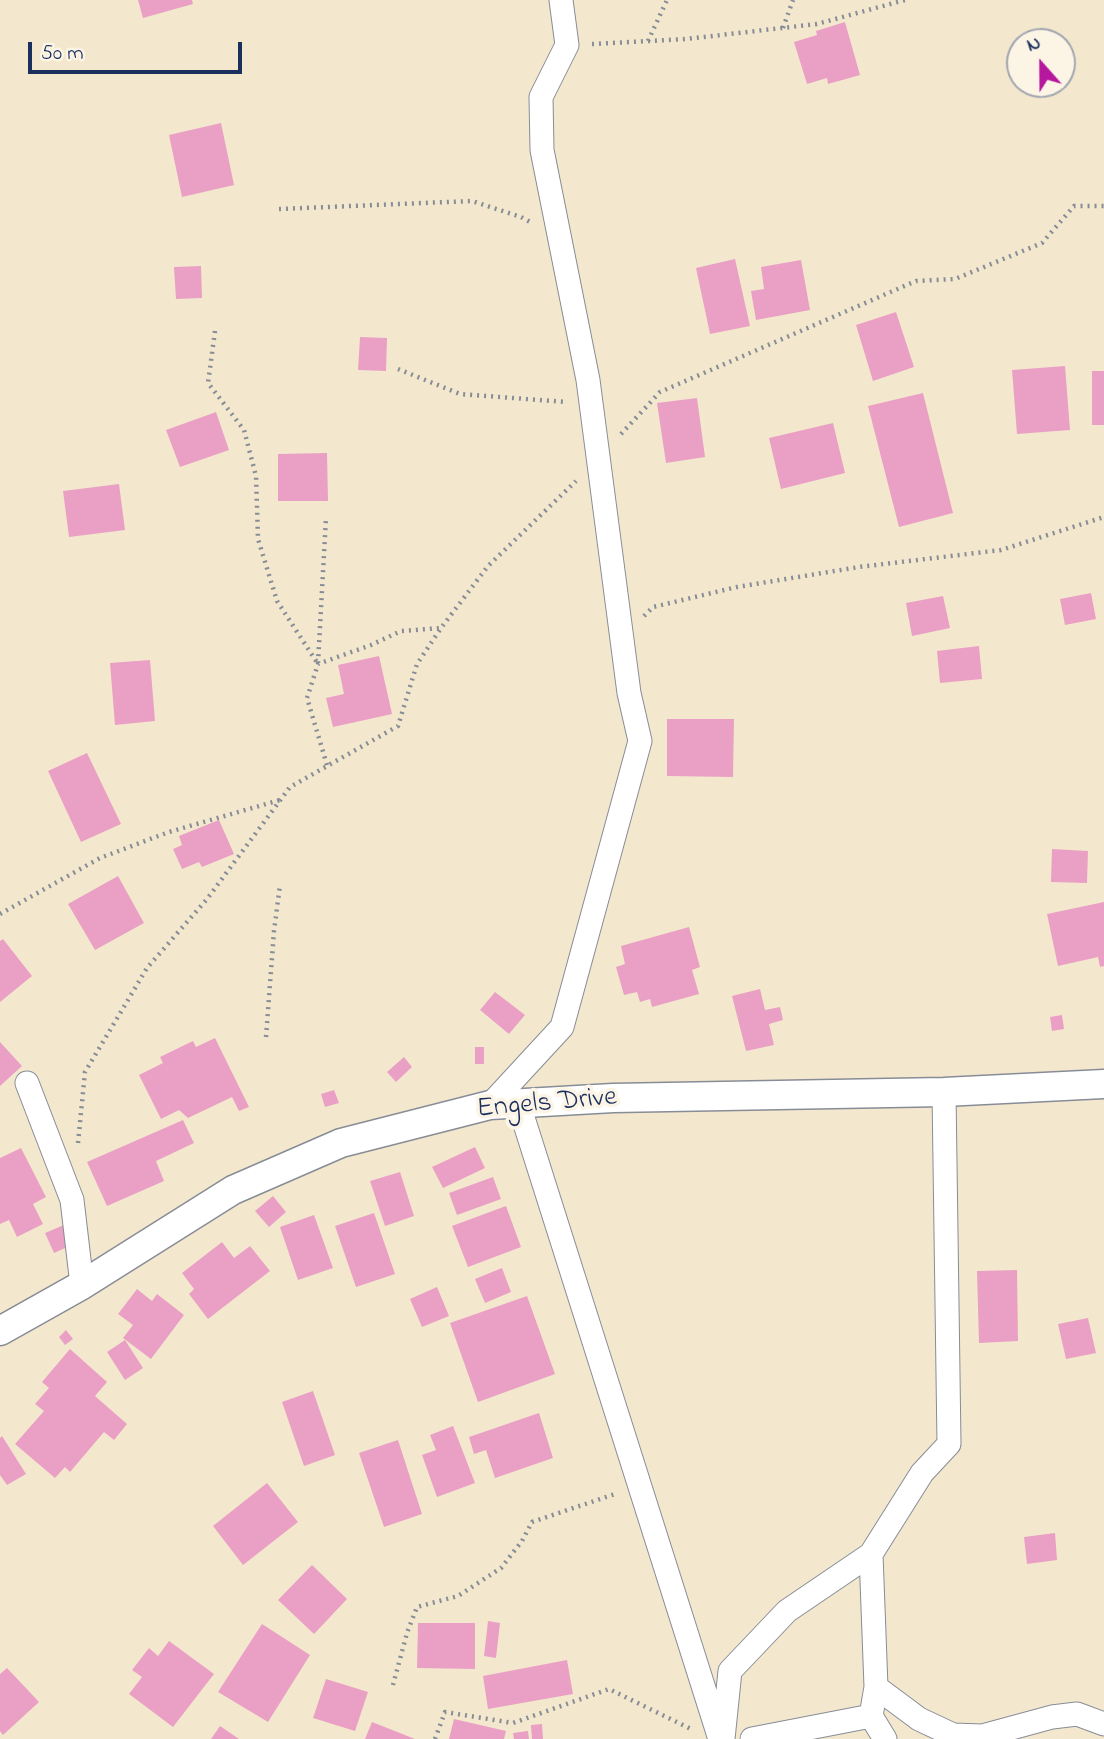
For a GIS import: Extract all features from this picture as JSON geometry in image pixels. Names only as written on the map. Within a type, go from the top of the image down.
[{"type":"street","points":[[490,1105],[562,1027],[640,741],[629,693],[592,404],[542,150],[541,97],[567,45],[561,0]]},
{"type":"street","points":[[27,1083],[72,1200],[82,1285]]},
{"type":"street","name":"Engels Drive","points":[[0,1331],[82,1285],[242,1186],[341,1143],[490,1105],[518,1102],[944,1093],[1104,1084]]},
{"type":"street","points":[[714,1737],[730,1671],[787,1611],[871,1554],[922,1473],[949,1444],[944,1093]]},
{"type":"street","points":[[518,1102],[639,1486],[714,1737]]},
{"type":"street","points":[[871,1554],[876,1688],[871,1716],[886,1739]]},
{"type":"street","points":[[876,1688],[919,1719],[953,1735],[982,1736],[1052,1717],[1077,1714],[1104,1724]]},
{"type":"street","points":[[752,1739],[871,1716]]},
{"type":"path","points":[[648,41],[667,0]]},
{"type":"path","points":[[783,28],[793,0]]},
{"type":"path","points":[[567,45],[686,39],[817,24],[905,0]]},
{"type":"path","points":[[279,209],[472,201],[521,216],[560,239]]},
{"type":"path","points":[[78,1149],[85,1072],[147,968],[207,899],[290,787],[398,726],[417,664],[488,566],[598,459],[660,392],[916,281],[955,279],[1042,243],[1074,206],[1104,206]]},
{"type":"path","points":[[215,331],[208,383],[244,430],[256,476],[258,539],[277,601],[318,664]]},
{"type":"path","points":[[398,369],[460,394],[592,404]]},
{"type":"path","points":[[622,639],[653,607],[737,587],[845,569],[1001,550],[1104,517]]},
{"type":"path","points":[[326,518],[318,664],[307,698],[327,765]]},
{"type":"path","points":[[318,664],[401,631],[441,628]]},
{"type":"path","points":[[0,914],[100,858],[169,832],[280,800]]},
{"type":"path","points":[[266,1037],[280,885]]},
{"type":"path","points":[[393,1685],[417,1607],[458,1595],[501,1568],[522,1541],[532,1522],[639,1486]]},
{"type":"path","points":[[435,1739],[445,1712],[513,1723],[610,1689],[714,1737]]},
{"type":"building","points":[[138,0],[192,0],[193,4],[143,18]]},
{"type":"building","points":[[845,22],[860,75],[828,84],[827,78],[807,84],[794,42],[817,35],[816,31]]},
{"type":"building","points":[[221,123],[234,185],[182,197],[169,135]]},
{"type":"building","points":[[735,259],[750,326],[710,334],[696,268]]},
{"type":"building","points":[[801,260],[810,310],[756,320],[751,291],[764,289],[761,267]]},
{"type":"building","points":[[201,266],[202,298],[176,299],[174,267]]},
{"type":"building","points":[[896,312],[914,367],[873,381],[856,325]]},
{"type":"building","points":[[360,337],[387,338],[386,371],[358,370]]},
{"type":"building","points":[[1065,366],[1070,430],[1017,434],[1012,370]]},
{"type":"building","points":[[1092,371],[1104,371],[1104,425],[1092,425]]},
{"type":"building","points":[[923,393],[953,513],[899,527],[868,406]]},
{"type":"building","points":[[697,398],[705,457],[666,463],[657,403]]},
{"type":"building","points":[[216,412],[229,450],[180,467],[166,430]]},
{"type":"building","points":[[833,423],[845,473],[781,489],[769,438]]},
{"type":"building","points":[[327,453],[328,501],[278,501],[278,454]]},
{"type":"building","points":[[119,484],[125,530],[69,537],[63,491]]},
{"type":"building","points":[[1091,593],[1096,619],[1065,625],[1060,599]]},
{"type":"building","points":[[943,596],[950,628],[912,636],[906,603]]},
{"type":"building","points":[[979,646],[982,679],[940,683],[937,651]]},
{"type":"building","points":[[379,656],[392,714],[333,727],[326,698],[344,694],[338,665]]},
{"type":"building","points":[[150,660],[155,721],[115,725],[110,663]]},
{"type":"building","points":[[667,719],[734,719],[733,777],[667,776]]},
{"type":"building","points":[[87,753],[121,824],[81,842],[48,771]]},
{"type":"building","points":[[219,820],[234,854],[202,867],[199,862],[182,869],[173,849],[182,845],[179,836]]},
{"type":"building","points":[[1052,849],[1088,851],[1087,883],[1051,882]]},
{"type":"building","points":[[118,876],[144,923],[95,950],[68,904]]},
{"type":"building","points":[[1104,902],[1104,966],[1100,967],[1098,957],[1058,966],[1047,914]]},
{"type":"building","points":[[689,927],[700,967],[692,970],[699,994],[652,1007],[650,999],[640,1002],[637,992],[624,995],[616,967],[625,964],[621,946]]},
{"type":"building","points":[[3,939],[32,976],[0,1002],[0,941]]},
{"type":"building","points":[[760,989],[765,1010],[780,1007],[783,1020],[769,1024],[774,1045],[746,1051],[732,996]]},
{"type":"building","points":[[495,992],[525,1015],[509,1034],[480,1010]]},
{"type":"building","points":[[1062,1015],[1064,1029],[1052,1031],[1050,1017]]},
{"type":"building","points":[[215,1038],[249,1107],[239,1111],[232,1097],[188,1118],[179,1110],[161,1119],[139,1075],[163,1063],[160,1057],[193,1041],[196,1047]]},
{"type":"building","points":[[0,1042],[22,1066],[0,1086]]},
{"type":"building","points":[[475,1047],[484,1047],[484,1064],[475,1064]]},
{"type":"building","points":[[404,1057],[412,1067],[396,1082],[387,1072]]},
{"type":"building","points":[[334,1090],[339,1103],[325,1107],[321,1094]]},
{"type":"building","points":[[183,1120],[194,1143],[156,1161],[164,1181],[107,1206],[87,1162]]},
{"type":"building","points":[[475,1147],[485,1168],[443,1188],[432,1167]]},
{"type":"building","points":[[21,1148],[46,1197],[33,1204],[43,1224],[17,1237],[9,1220],[0,1224],[0,1158]]},
{"type":"building","points":[[400,1172],[414,1216],[385,1226],[370,1181]]},
{"type":"building","points":[[493,1177],[501,1199],[457,1215],[449,1193]]},
{"type":"building","points":[[273,1196],[286,1212],[269,1227],[255,1211]]},
{"type":"building","points":[[506,1206],[521,1247],[468,1267],[452,1226]]},
{"type":"building","points":[[374,1213],[395,1274],[356,1287],[335,1226]]},
{"type":"building","points":[[314,1215],[333,1268],[298,1280],[280,1227]]},
{"type":"building","points":[[64,1225],[72,1245],[54,1253],[45,1233]]},
{"type":"building","points":[[222,1242],[234,1258],[250,1246],[270,1271],[208,1319],[189,1294],[194,1289],[182,1273]]},
{"type":"building","points":[[502,1268],[511,1292],[485,1303],[475,1279]]},
{"type":"building","points":[[1017,1270],[1018,1341],[979,1343],[977,1271]]},
{"type":"building","points":[[437,1287],[449,1316],[422,1327],[410,1299]]},
{"type":"building","points":[[137,1289],[152,1301],[157,1294],[184,1315],[151,1359],[123,1338],[133,1325],[118,1314]]},
{"type":"building","points":[[527,1296],[555,1374],[478,1402],[450,1323]]},
{"type":"building","points":[[1088,1318],[1096,1353],[1066,1359],[1058,1324]]},
{"type":"building","points":[[66,1330],[73,1339],[65,1345],[59,1337]]},
{"type":"building","points":[[125,1340],[143,1368],[125,1380],[107,1352]]},
{"type":"building","points":[[70,1349],[107,1382],[95,1396],[127,1424],[114,1440],[104,1432],[70,1472],[65,1467],[55,1478],[15,1444],[44,1411],[35,1404],[49,1388],[42,1382]]},
{"type":"building","points":[[313,1391],[335,1455],[304,1466],[282,1402]]},
{"type":"building","points":[[539,1413],[553,1458],[495,1478],[486,1450],[474,1454],[469,1437]]},
{"type":"building","points":[[453,1426],[475,1483],[437,1497],[422,1455],[436,1450],[430,1435]]},
{"type":"building","points":[[2,1436],[26,1474],[7,1485],[0,1475]]},
{"type":"building","points":[[398,1440],[422,1514],[384,1527],[359,1453]]},
{"type":"building","points":[[267,1483],[298,1522],[243,1565],[213,1526]]},
{"type":"building","points":[[1055,1533],[1057,1560],[1027,1564],[1024,1537]]},
{"type":"building","points":[[312,1565],[347,1599],[314,1634],[278,1600]]},
{"type":"building","points":[[488,1621],[500,1623],[496,1658],[484,1656]]},
{"type":"building","points":[[418,1623],[475,1623],[475,1669],[417,1668]]},
{"type":"building","points":[[262,1624],[310,1655],[268,1722],[218,1692]]},
{"type":"building","points":[[169,1641],[214,1674],[173,1727],[129,1694],[142,1677],[132,1670],[149,1648],[158,1656]]},
{"type":"building","points":[[567,1660],[573,1694],[488,1709],[483,1676]]},
{"type":"building","points":[[7,1668],[39,1702],[3,1735],[0,1731],[0,1674]]},
{"type":"building","points":[[326,1679],[368,1692],[355,1731],[313,1718]]},
{"type":"building","points":[[454,1719],[506,1731],[504,1739],[449,1739]]},
{"type":"building","points":[[372,1722],[415,1739],[365,1739]]},
{"type":"building","points":[[542,1724],[543,1739],[532,1739],[531,1725]]},
{"type":"building","points":[[220,1726],[239,1739],[211,1739]]},
{"type":"building","points":[[528,1731],[529,1739],[514,1739],[513,1733]]}]
